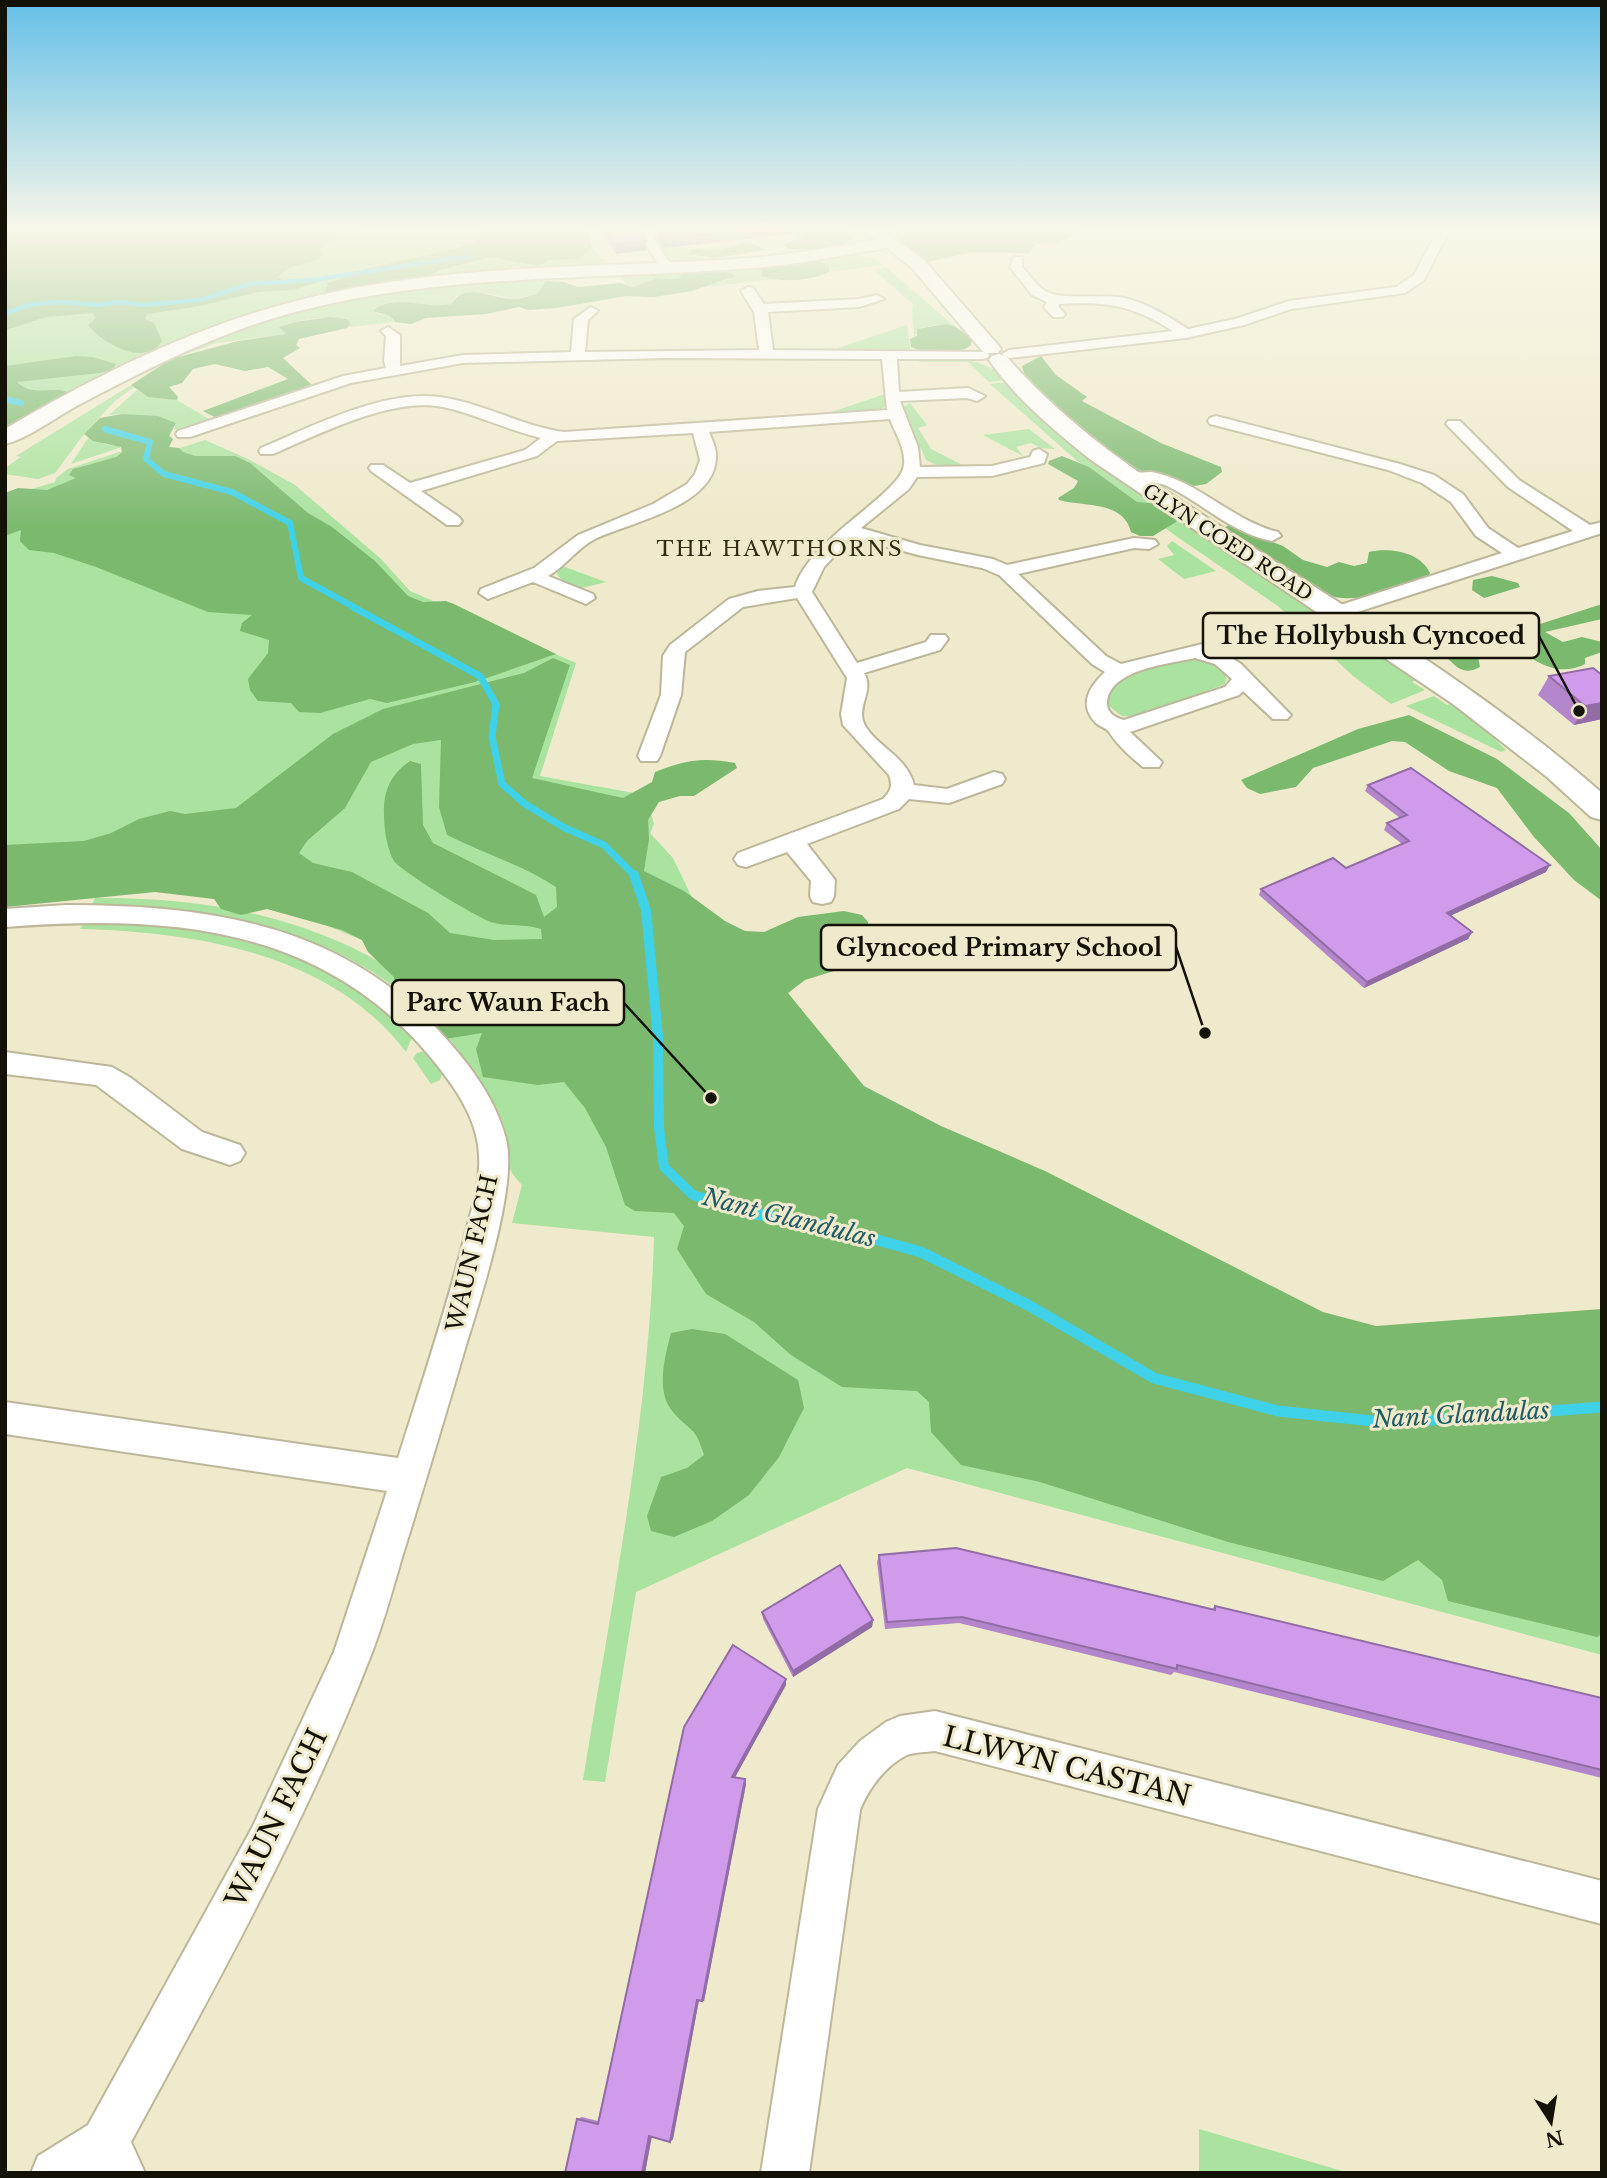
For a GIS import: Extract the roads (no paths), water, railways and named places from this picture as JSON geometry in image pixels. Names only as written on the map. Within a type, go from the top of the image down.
[{"type":"street","points":[[5,438],[69,401],[164,353],[226,329]]},
{"type":"street","points":[[578,355],[579,329]]},
{"type":"street","points":[[765,329],[766,354]]},
{"type":"street","name":"GLYN COED ROAD","points":[[971,329],[1042,406],[1132,478],[1466,700],[1542,758],[1602,810]]},
{"type":"street","points":[[1178,329],[1186,334]]},
{"type":"street","points":[[184,434],[312,390],[394,369],[463,359],[578,355],[995,355],[1186,334],[1211,329]]},
{"type":"street","points":[[388,331],[393,335],[391,361],[394,369]]},
{"type":"street","points":[[5,458],[190,343]]},
{"type":"street","points":[[746,859],[891,804],[900,798],[904,791],[898,772],[853,724],[852,709],[859,688],[854,670],[814,613],[803,592],[805,578],[810,570],[903,485],[912,472],[913,458],[894,406],[889,355]]},
{"type":"street","points":[[267,451],[331,425],[419,401],[440,402],[553,436],[591,437],[700,429],[894,406],[968,393],[977,396]]},
{"type":"street","points":[[1216,421],[1394,467],[1428,479],[1457,498],[1482,532],[1515,554]]},
{"type":"street","points":[[1454,424],[1467,433],[1514,484],[1554,512],[1594,529]]},
{"type":"street","points":[[488,593],[533,576],[558,561],[587,536],[655,510],[688,490],[702,476],[709,458],[700,429]]},
{"type":"street","points":[[408,489],[531,453],[553,436]]},
{"type":"street","points":[[912,472],[992,471],[1038,460],[1039,454]]},
{"type":"street","points":[[377,468],[453,521]]},
{"type":"street","points":[[1132,478],[1168,480],[1256,533],[1272,536]]},
{"type":"street","points":[[1335,613],[1594,529]]},
{"type":"street","points":[[851,531],[918,550],[987,563],[1004,571],[1099,660],[1118,671]]},
{"type":"street","points":[[1004,571],[1134,544],[1149,544]]},
{"type":"street","points":[[533,576],[586,598]]},
{"type":"street","points":[[649,756],[671,695],[673,656],[677,649],[736,603],[758,597],[803,592]]},
{"type":"street","points":[[1243,679],[1232,691],[1133,726],[1118,726],[1101,717],[1096,704],[1101,687],[1118,671],[1252,638],[1255,629]]},
{"type":"street","points":[[854,670],[933,646],[938,639]]},
{"type":"street","points":[[1195,652],[1222,659],[1280,715]]},
{"type":"street","points":[[1118,726],[1121,737],[1152,762]]},
{"type":"street","points":[[904,791],[949,796],[994,779]]},
{"type":"street","points":[[792,842],[823,880],[822,896]]},
{"type":"street","name":"WAUN FACH","points":[[5,918],[57,914],[136,914],[215,923],[260,933],[321,955],[367,982],[428,1034],[446,1055],[481,1109],[490,1132],[494,1154],[494,1172],[468,1283],[410,1477],[352,1655],[314,1745],[113,2158],[55,2173]]},
{"type":"street","points":[[5,1063],[102,1075],[121,1086],[192,1141],[230,1153]]},
{"type":"street","points":[[5,1418],[410,1477]]},
{"type":"street","name":"LLWYN CASTAN","points":[[785,2173],[839,1809],[852,1779],[874,1755],[900,1736],[935,1731],[1602,1903]]},
{"type":"waterway","name":"Nant Glandulas","points":[[5,399],[21,403]]},
{"type":"waterway","name":"Nant Glandulas","points":[[105,429],[150,442],[146,459],[164,474],[232,492],[290,523],[301,578],[356,608]]},
{"type":"waterway","name":"Nant Glandulas","points":[[353,607],[480,676],[496,704],[492,737],[502,784],[525,804],[565,828],[604,845],[634,875]]},
{"type":"waterway","name":"Nant Glandulas","points":[[634,875],[646,910],[658,1037],[659,1128],[664,1167],[693,1195],[756,1214]]},
{"type":"waterway","name":"Nant Glandulas","points":[[749,1213],[756,1214]]},
{"type":"waterway","name":"Nant Glandulas","points":[[756,1214],[823,1225],[921,1252],[1028,1305],[1154,1378],[1278,1411],[1392,1423],[1602,1407]]},
{"type":"place","name":"The Hollybush Cyncoed","points":[[1579,711]]},
{"type":"place","name":"Glyncoed Primary School","points":[[1205,1033]]},
{"type":"place","name":"Parc Waun Fach","points":[[711,1098]]},
{"type":"district","name":"THE HAWTHORNS","points":[[780,549]]}]
